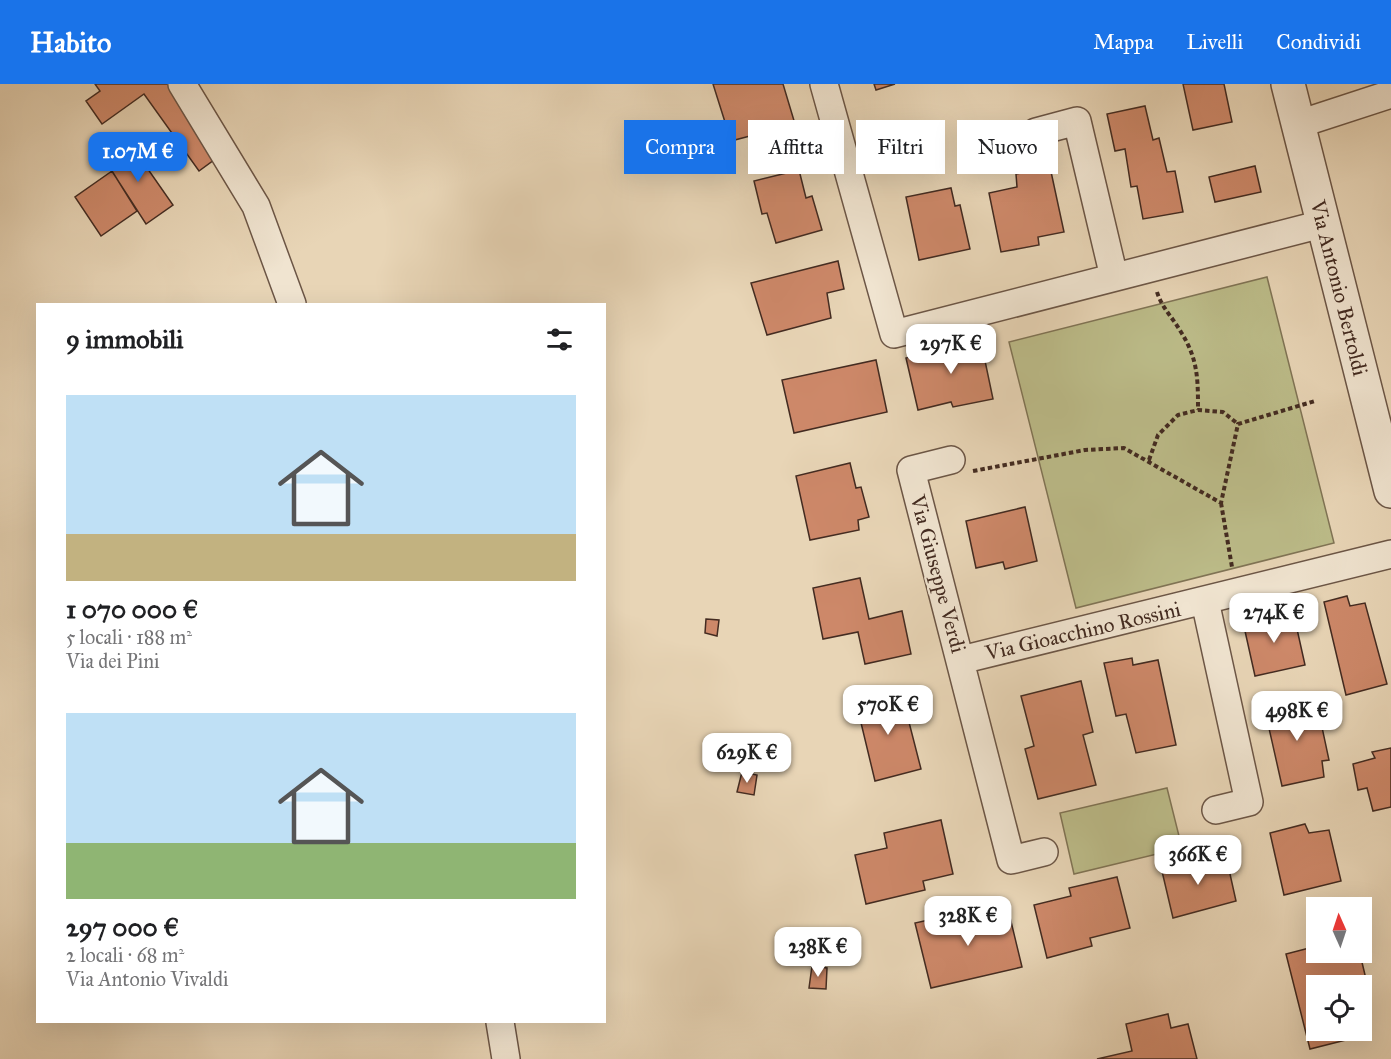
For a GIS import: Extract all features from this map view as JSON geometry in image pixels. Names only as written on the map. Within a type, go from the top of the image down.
[{"type":"street","points":[[182,84],[256,206],[292,303]]},
{"type":"street","points":[[824,84],[894,334],[1322,224]]},
{"type":"street","name":"Via Antonio Bertoldi","points":[[1288,84],[1391,491]]},
{"type":"street","points":[[1299,124],[1391,94]]},
{"type":"street","points":[[1058,126],[1077,121],[1114,277]]},
{"type":"street","name":"Via Giuseppe Verdi","points":[[951,460],[911,470],[1011,860],[1044,852]]},
{"type":"street","name":"Via Gioacchino Rossini","points":[[961,660],[1391,554]]},
{"type":"street","name":"Via Gioacchino Rossini","points":[[1205,601],[1250,802],[1216,810]]},
{"type":"street","points":[[500,1023],[506,1059]]},
{"type":"path","points":[[1149,268],[1161,304],[1182,333],[1198,369],[1198,410]]},
{"type":"path","points":[[1238,424],[1315,401]]},
{"type":"path","points":[[1149,460],[1158,435],[1178,415],[1198,410],[1223,412],[1238,424]]},
{"type":"path","points":[[1238,424],[1221,503],[1239,593]]},
{"type":"path","points":[[951,460],[976,472],[1085,450],[1124,448],[1149,460],[1221,503]]},
{"type":"green space","points":[[1267,277],[1334,543],[1076,608],[1009,342]]},
{"type":"green space","points":[[1167,788],[1182,848],[1074,874],[1060,813]]},
{"type":"building","points":[[95,84],[171,84],[222,154],[199,171],[144,94],[102,124],[86,101],[100,91]]},
{"type":"building","points":[[713,84],[783,84],[794,120],[748,120],[748,136],[736,140],[736,120],[724,120]]},
{"type":"building","points":[[874,84],[895,84],[876,90]]},
{"type":"building","points":[[1183,84],[1224,84],[1232,122],[1193,130]]},
{"type":"building","points":[[1145,106],[1153,140],[1159,138],[1167,172],[1175,171],[1183,212],[1143,219],[1137,186],[1131,187],[1125,149],[1115,151],[1107,114]]},
{"type":"building","points":[[129,142],[173,205],[146,224],[104,159]]},
{"type":"building","points":[[1255,166],[1261,192],[1215,202],[1209,177]]},
{"type":"building","points":[[112,171],[137,211],[101,236],[75,197]]},
{"type":"building","points":[[783,174],[800,174],[806,198],[812,196],[822,230],[776,243],[767,213],[762,214],[754,181]]},
{"type":"building","points":[[1016,174],[1052,174],[1064,232],[1038,237],[1039,245],[1001,252],[989,193],[1017,187]]},
{"type":"building","points":[[951,188],[955,206],[960,205],[970,249],[919,260],[906,197]]},
{"type":"building","points":[[838,261],[844,289],[827,293],[831,318],[767,335],[751,283]]},
{"type":"building","points":[[980,337],[993,399],[953,407],[951,402],[918,410],[906,358],[936,351],[935,345]]},
{"type":"building","points":[[876,360],[887,412],[794,433],[782,380]]},
{"type":"building","points":[[850,463],[856,488],[861,487],[869,517],[858,520],[859,530],[810,540],[796,476]]},
{"type":"building","points":[[1025,507],[1037,561],[1005,569],[1003,562],[976,568],[966,521]]},
{"type":"building","points":[[860,578],[869,619],[902,611],[911,654],[865,664],[858,632],[823,639],[813,588]]},
{"type":"building","points":[[1347,596],[1350,606],[1365,603],[1387,684],[1346,695],[1324,602]]},
{"type":"building","points":[[1293,611],[1305,665],[1255,676],[1243,622]]},
{"type":"building","points":[[706,619],[719,620],[717,636],[705,633]]},
{"type":"building","points":[[1132,658],[1133,665],[1158,660],[1176,745],[1136,753],[1126,714],[1116,716],[1104,663]]},
{"type":"building","points":[[1081,681],[1093,732],[1083,735],[1096,785],[1038,799],[1025,749],[1034,746],[1021,696]]},
{"type":"building","points":[[901,691],[921,769],[875,781],[856,702]]},
{"type":"building","points":[[1296,698],[1301,716],[1319,713],[1329,760],[1322,761],[1324,777],[1282,786],[1264,706]]},
{"type":"building","points":[[1391,748],[1391,807],[1373,811],[1367,788],[1358,790],[1353,764],[1375,758],[1372,752]]},
{"type":"building","points":[[742,772],[757,775],[754,795],[737,792]]},
{"type":"building","points":[[941,820],[953,874],[923,881],[925,890],[866,904],[855,855],[887,848],[884,833]]},
{"type":"building","points":[[1305,824],[1309,833],[1329,830],[1341,881],[1284,895],[1270,833]]},
{"type":"building","points":[[1226,856],[1236,901],[1173,918],[1161,867],[1189,860],[1190,865]]},
{"type":"building","points":[[1117,877],[1130,928],[1090,938],[1092,946],[1047,958],[1034,905],[1071,896],[1069,888]]},
{"type":"building","points":[[1008,909],[1022,967],[931,988],[915,923],[960,913],[961,920]]},
{"type":"building","points":[[1306,949],[1306,963],[1362,963],[1365,975],[1306,975],[1306,1033],[1286,954]]},
{"type":"building","points":[[812,966],[827,968],[826,989],[809,988]]},
{"type":"building","points":[[1168,1014],[1171,1028],[1188,1024],[1197,1059],[1097,1059],[1132,1051],[1126,1024]]},
{"type":"building","points":[[1308,1041],[1342,1041],[1310,1049]]}]
